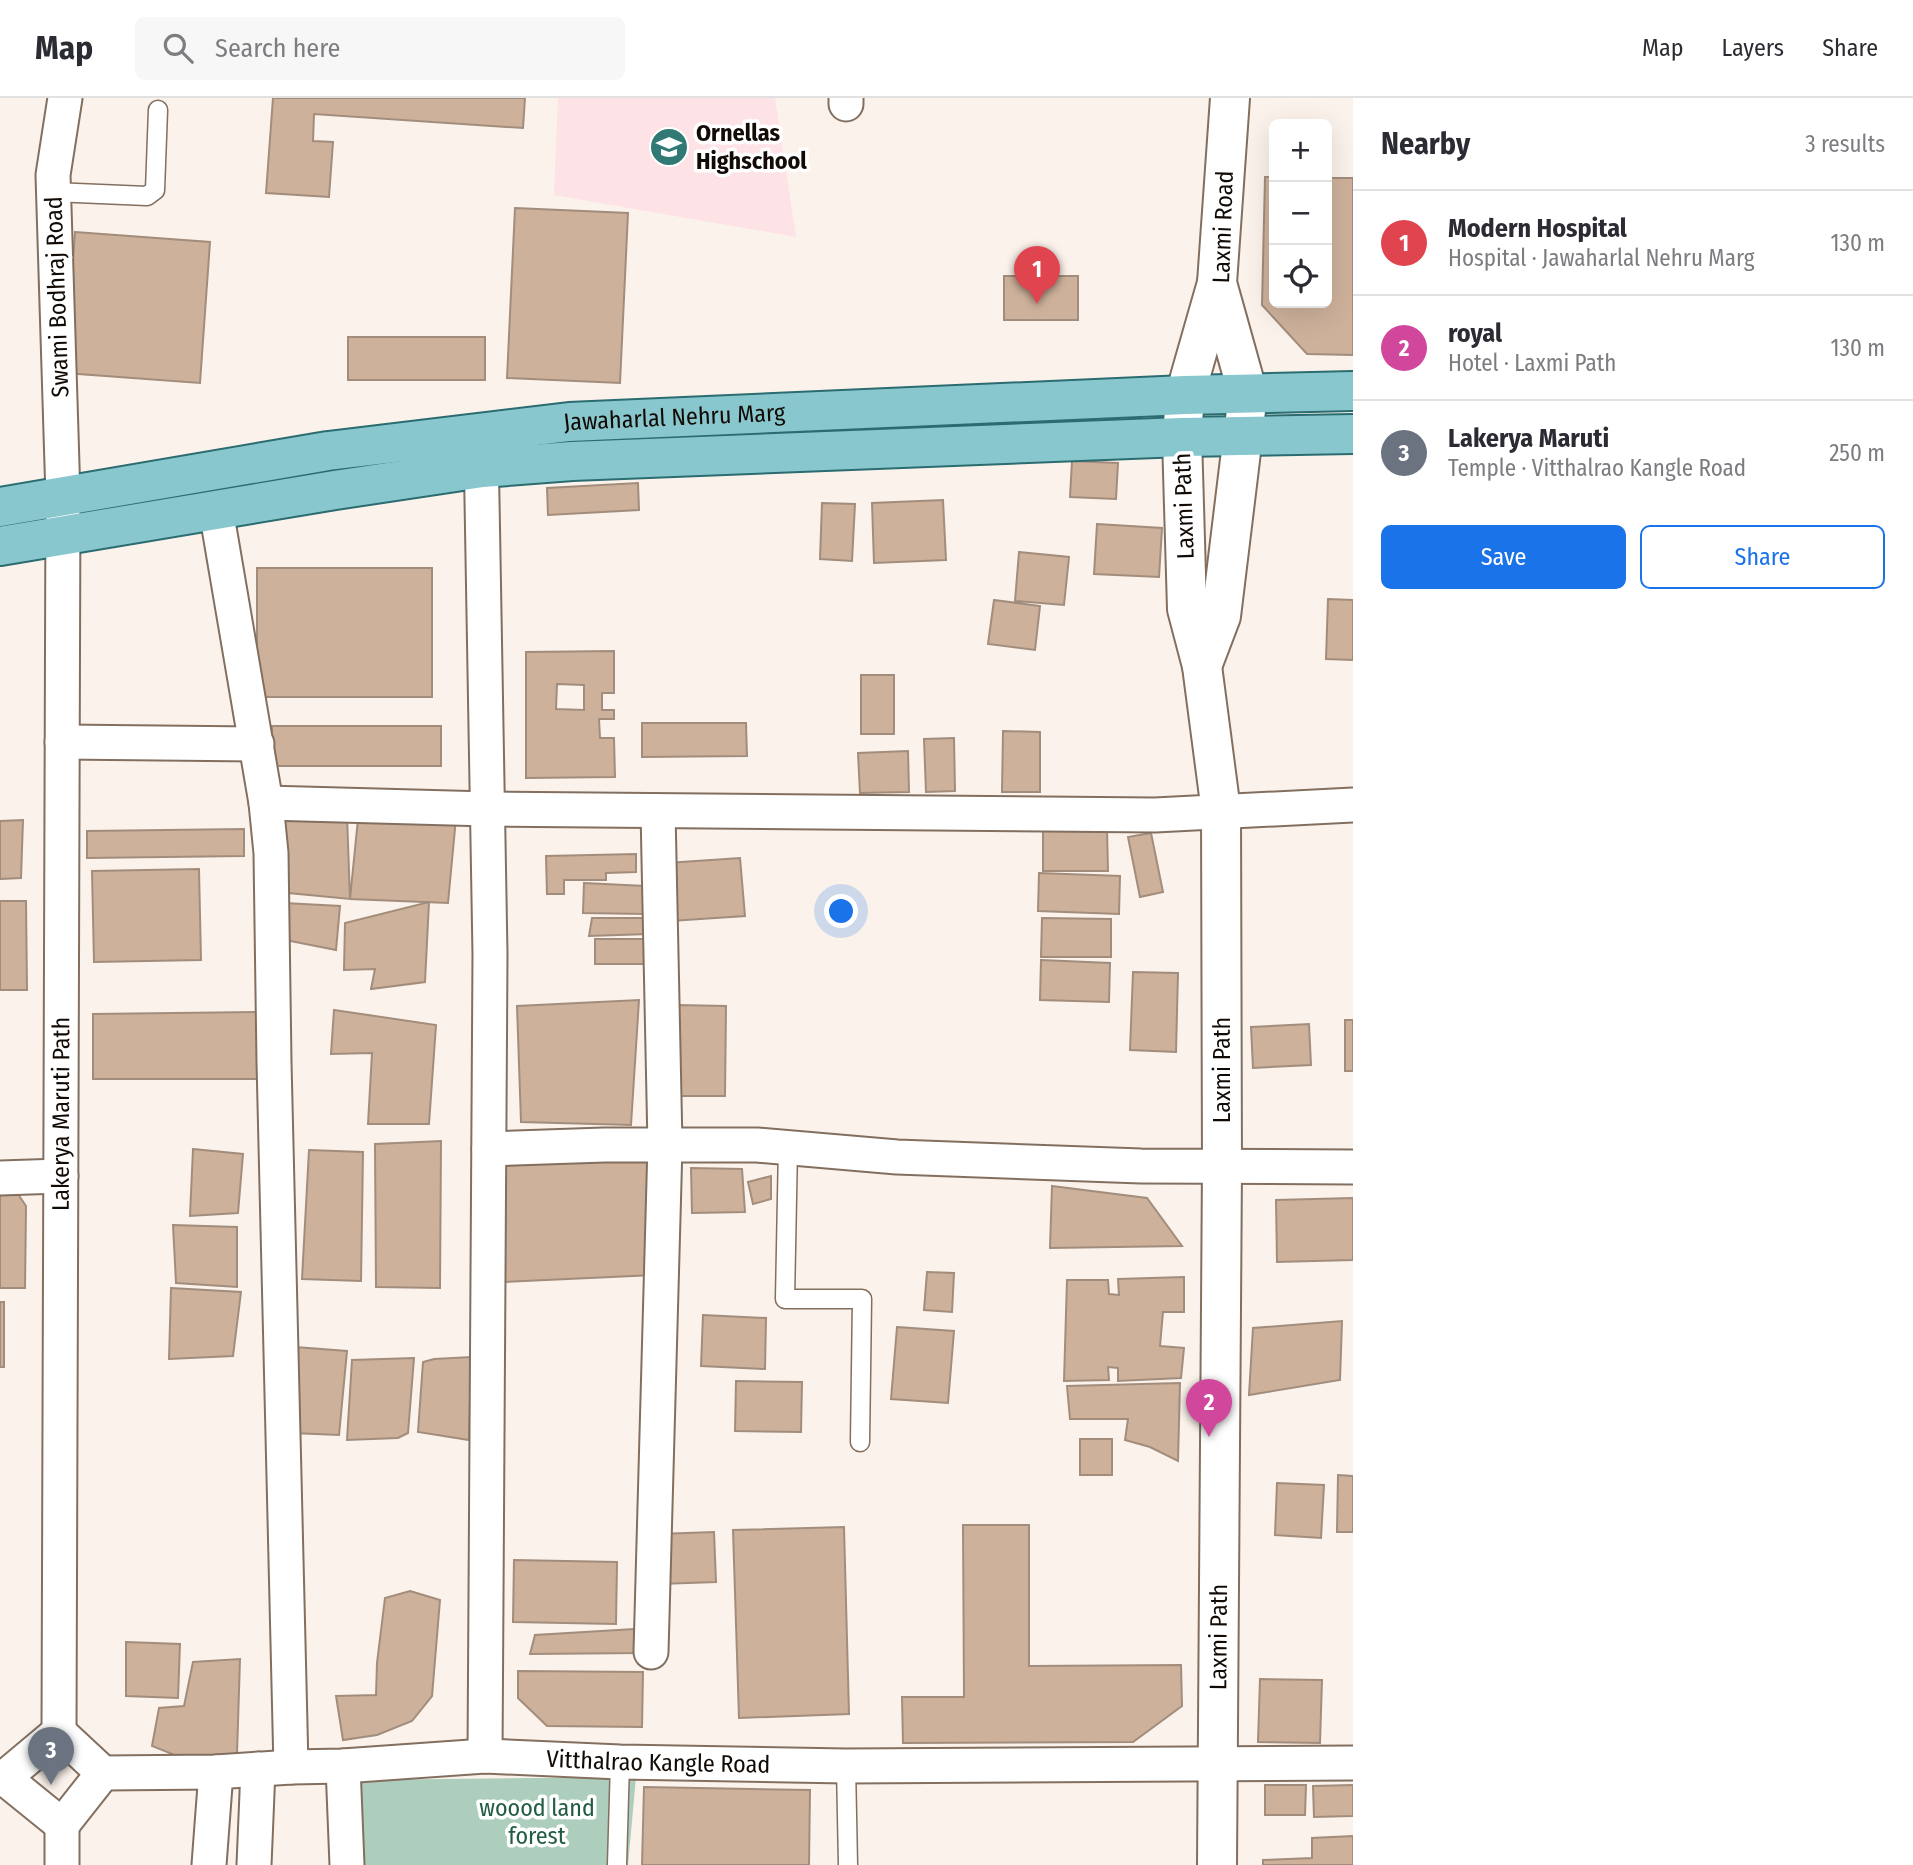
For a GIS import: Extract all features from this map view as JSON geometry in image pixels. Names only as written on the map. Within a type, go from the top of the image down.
[{"type":"main road","name":"Jawaharlal Nehru Marg","points":[[0,546],[335,489],[481,450],[569,422],[1185,395],[1353,391]]},
{"type":"main road","name":"Jawaharlal Nehru Marg","points":[[0,507],[328,452],[481,450],[572,461],[1182,437],[1353,434]]},
{"type":"street","name":"Swami Bodhraj Road","points":[[63,497],[53,175],[65,98]]},
{"type":"street","name":"Laxmi Road","points":[[1202,666],[1221,616],[1248,394],[1217,283],[1230,98]]},
{"type":"street","name":"Laxmi Path","points":[[1217,283],[1185,395],[1182,437],[1187,609],[1202,666],[1221,811],[1222,1167],[1217,1865]]},
{"type":"street","points":[[481,450],[488,809],[485,1756]]},
{"type":"street","name":"Lakerya Maruti Path","points":[[59,1732],[63,497]]},
{"type":"street","points":[[216,510],[257,744],[271,853],[291,1767]]},
{"type":"street","points":[[62,742],[257,744]]},
{"type":"street","points":[[266,803],[488,809],[1155,816],[1353,804]]},
{"type":"street","points":[[652,1651],[665,1145],[658,811]]},
{"type":"street","points":[[489,1149],[604,1145],[757,1145],[897,1157],[1140,1166],[1353,1167]]},
{"type":"street","points":[[0,1178],[61,1176]]},
{"type":"street","points":[[62,1825],[2,1778],[59,1732],[103,1773],[62,1825],[62,1865]]},
{"type":"street","name":"Vitthalrao Kangle Road","points":[[103,1773],[216,1772],[485,1756],[620,1762],[846,1766],[1353,1763]]},
{"type":"street","points":[[343,1766],[346,1865]]},
{"type":"street","points":[[254,1865],[258,1769]]},
{"type":"street","points":[[209,1865],[216,1772]]},
{"type":"lane","points":[[53,192],[147,196],[155,191],[158,110]]},
{"type":"lane","points":[[788,1147],[785,1299],[862,1299],[860,1442]]},
{"type":"lane","points":[[617,1865],[620,1762]]},
{"type":"lane","points":[[846,1766],[848,1865]]},
{"type":"shaded area","name":"Ornellas Highschool","points":[[558,98],[775,98],[796,237],[554,195]]},
{"type":"green space","name":"woood land forest","points":[[636,1777],[628,1865],[356,1865],[353,1780]]},
{"type":"building","points":[[273,98],[525,98],[523,128],[314,114],[313,141],[333,142],[329,197],[266,193]]},
{"type":"building","points":[[1265,177],[1269,177],[1269,308],[1332,308],[1332,178],[1353,178],[1353,355],[1307,354],[1262,305]]},
{"type":"building","points":[[515,208],[628,213],[620,383],[507,378]]},
{"type":"building","points":[[75,232],[210,242],[200,383],[65,373]]},
{"type":"building","points":[[1004,276],[1078,276],[1078,320],[1004,320]]},
{"type":"building","points":[[348,337],[485,337],[485,380],[348,380]]},
{"type":"building","points":[[1072,461],[1118,463],[1116,499],[1070,497]]},
{"type":"building","points":[[638,483],[639,510],[548,515],[547,488]]},
{"type":"building","points":[[943,500],[946,560],[874,563],[872,503]]},
{"type":"building","points":[[822,503],[855,504],[852,561],[820,559]]},
{"type":"building","points":[[1097,524],[1162,528],[1159,577],[1094,574]]},
{"type":"building","points":[[1019,552],[1069,557],[1064,605],[1015,601]]},
{"type":"building","points":[[257,568],[432,568],[432,697],[257,697]]},
{"type":"building","points":[[1328,599],[1353,600],[1353,660],[1326,659]]},
{"type":"building","points":[[994,600],[1040,606],[1035,650],[988,644]]},
{"type":"building","points":[[614,651],[614,693],[602,693],[602,710],[614,710],[614,719],[599,719],[600,738],[614,738],[615,777],[526,778],[526,652]],"holes":[[[557,684],[584,685],[584,710],[556,709]]]},
{"type":"building","points":[[861,675],[894,675],[894,734],[861,734]]},
{"type":"building","points":[[642,723],[746,723],[747,756],[642,757]]},
{"type":"building","points":[[272,726],[441,726],[441,766],[272,766]]},
{"type":"building","points":[[1003,731],[1040,732],[1040,792],[1002,792]]},
{"type":"building","points":[[954,738],[955,791],[926,792],[924,739]]},
{"type":"building","points":[[908,751],[909,792],[860,793],[858,753]]},
{"type":"building","points":[[347,816],[350,899],[278,892],[285,820]]},
{"type":"building","points":[[456,818],[448,903],[350,899],[358,819]]},
{"type":"building","points":[[23,820],[21,878],[0,879],[0,821]]},
{"type":"building","points":[[244,829],[244,856],[87,858],[87,831]]},
{"type":"building","points":[[1043,829],[1107,829],[1108,871],[1043,871]]},
{"type":"building","points":[[1151,833],[1163,892],[1140,897],[1128,837]]},
{"type":"building","points":[[636,854],[636,872],[606,873],[606,880],[564,880],[564,894],[547,894],[546,856]]},
{"type":"building","points":[[740,858],[745,916],[671,921],[667,863]]},
{"type":"building","points":[[199,869],[201,960],[94,962],[92,871]]},
{"type":"building","points":[[1039,873],[1120,876],[1119,914],[1038,911]]},
{"type":"building","points":[[584,883],[645,886],[645,914],[583,913]]},
{"type":"building","points":[[0,901],[26,901],[27,990],[0,990]]},
{"type":"building","points":[[429,902],[425,982],[371,989],[375,969],[344,970],[345,923]]},
{"type":"building","points":[[284,903],[340,906],[336,950],[285,940]]},
{"type":"building","points":[[592,918],[650,918],[649,934],[589,936]]},
{"type":"building","points":[[1042,918],[1111,919],[1111,957],[1041,957]]},
{"type":"building","points":[[595,939],[648,939],[648,964],[595,964]]},
{"type":"building","points":[[1041,960],[1110,963],[1109,1002],[1040,1000]]},
{"type":"building","points":[[1133,972],[1178,973],[1176,1052],[1130,1050]]},
{"type":"building","points":[[639,1000],[631,1125],[521,1122],[517,1006]]},
{"type":"building","points":[[677,1005],[726,1006],[725,1096],[676,1096]]},
{"type":"building","points":[[334,1010],[436,1025],[429,1124],[368,1124],[372,1053],[331,1054]]},
{"type":"building","points":[[261,1012],[265,1079],[93,1079],[93,1014]]},
{"type":"building","points":[[1345,1020],[1353,1020],[1353,1071],[1345,1071]]},
{"type":"building","points":[[1309,1024],[1311,1065],[1253,1068],[1251,1027]]},
{"type":"building","points":[[441,1141],[440,1288],[376,1287],[375,1144]]},
{"type":"building","points":[[193,1149],[243,1154],[238,1213],[190,1216]]},
{"type":"building","points":[[309,1150],[363,1152],[361,1281],[302,1279]]},
{"type":"building","points":[[648,1159],[654,1275],[504,1282],[498,1166]]},
{"type":"building","points":[[691,1168],[742,1169],[745,1212],[692,1213]]},
{"type":"building","points":[[771,1176],[771,1199],[753,1204],[748,1182]]},
{"type":"building","points":[[0,1185],[16,1191],[26,1206],[25,1288],[0,1288]]},
{"type":"building","points":[[1052,1186],[1147,1198],[1182,1246],[1050,1248]]},
{"type":"building","points":[[1353,1198],[1353,1260],[1277,1262],[1276,1200]]},
{"type":"building","points":[[173,1225],[237,1227],[237,1287],[176,1283]]},
{"type":"building","points":[[927,1272],[954,1273],[952,1312],[924,1310]]},
{"type":"building","points":[[1184,1277],[1184,1312],[1163,1312],[1160,1346],[1184,1348],[1181,1378],[1118,1381],[1118,1368],[1108,1367],[1109,1380],[1064,1381],[1067,1280],[1108,1280],[1109,1294],[1119,1295],[1118,1279]]},
{"type":"building","points":[[171,1288],[241,1292],[233,1356],[169,1359]]},
{"type":"building","points":[[0,1302],[4,1302],[4,1367],[0,1367]]},
{"type":"building","points":[[703,1315],[766,1318],[765,1369],[701,1366]]},
{"type":"building","points":[[1342,1321],[1340,1380],[1249,1395],[1253,1328]]},
{"type":"building","points":[[897,1327],[954,1331],[948,1403],[891,1399]]},
{"type":"building","points":[[295,1347],[347,1351],[339,1435],[292,1433]]},
{"type":"building","points":[[471,1357],[469,1440],[418,1432],[423,1362]]},
{"type":"building","points":[[414,1358],[408,1433],[398,1438],[347,1440],[352,1360]]},
{"type":"building","points":[[736,1381],[802,1382],[801,1432],[735,1431]]},
{"type":"building","points":[[1180,1383],[1178,1461],[1150,1447],[1125,1440],[1128,1419],[1070,1419],[1067,1386]]},
{"type":"building","points":[[1080,1439],[1112,1439],[1112,1475],[1080,1475]]},
{"type":"building","points":[[1338,1475],[1353,1476],[1353,1532],[1337,1532]]},
{"type":"building","points":[[1277,1483],[1324,1485],[1321,1538],[1275,1535]]},
{"type":"building","points":[[963,1525],[1029,1525],[1029,1666],[1181,1665],[1182,1706],[1133,1742],[903,1743],[902,1697],[964,1697]]},
{"type":"building","points":[[844,1527],[849,1714],[739,1718],[733,1530]]},
{"type":"building","points":[[714,1532],[716,1582],[660,1584],[658,1534]]},
{"type":"building","points":[[514,1560],[617,1562],[616,1624],[513,1622]]},
{"type":"building","points":[[410,1591],[440,1600],[432,1696],[412,1721],[377,1735],[343,1740],[336,1696],[376,1695],[385,1598]]},
{"type":"building","points":[[634,1629],[640,1653],[530,1654],[535,1635]]},
{"type":"building","points":[[126,1642],[180,1644],[178,1698],[126,1696]]},
{"type":"building","points":[[240,1659],[237,1754],[182,1758],[152,1746],[159,1708],[184,1706],[193,1662]]},
{"type":"building","points":[[518,1671],[643,1672],[642,1727],[547,1726],[518,1698]]},
{"type":"building","points":[[1260,1679],[1322,1680],[1320,1743],[1258,1742]]},
{"type":"building","points":[[1265,1785],[1306,1785],[1305,1815],[1265,1815]]},
{"type":"building","points":[[1353,1785],[1353,1816],[1314,1817],[1313,1786]]},
{"type":"building","points":[[644,1787],[810,1790],[809,1865],[642,1865]]},
{"type":"building","points":[[1353,1836],[1353,1865],[1263,1865],[1263,1860],[1312,1858],[1312,1838]]},
{"type":"place","name":"Ornellas Highschool","points":[[669,147]]},
{"type":"place","name":"Modern Hospital","points":[[1037,304]]},
{"type":"place","name":"royal","points":[[1209,1437]]},
{"type":"place","name":"Lakerya Maruti","points":[[51,1785]]}]
